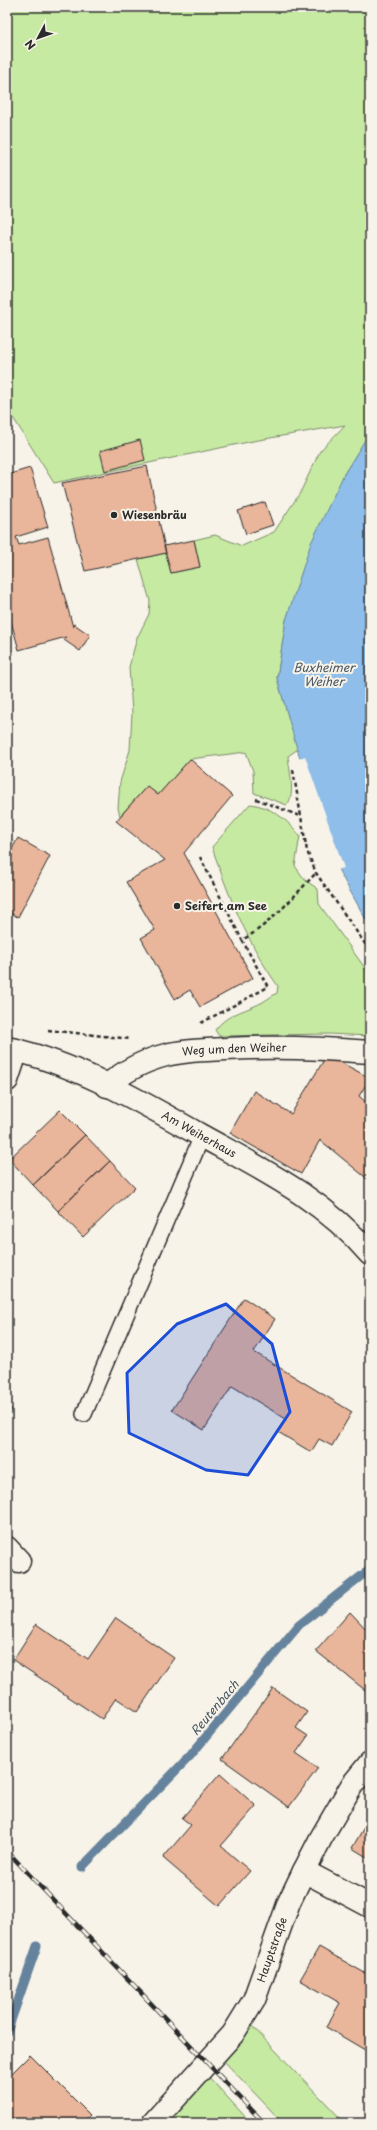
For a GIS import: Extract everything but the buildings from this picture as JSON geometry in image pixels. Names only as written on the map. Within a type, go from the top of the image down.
[{"type":"street","name":"Weg um den Weiher","points":[[107,1086],[122,1073],[145,1062],[167,1055],[205,1050],[261,1047],[370,1052]]},
{"type":"street","points":[[7,1080],[12,1049]]},
{"type":"street","name":"Am Weiherhaus","points":[[12,1049],[80,1073],[156,1110],[202,1136],[310,1198],[338,1220],[370,1254]]},
{"type":"street","name":"Hauptstraße","points":[[153,2123],[233,2034],[254,2000],[289,1902],[304,1871],[321,1838],[352,1785],[370,1763]]},
{"type":"street","points":[[304,1871],[370,1906]]},
{"type":"lane","points":[[84,1414],[202,1136]]},
{"type":"path","points":[[293,770],[307,851],[316,873],[370,951]]},
{"type":"path","points":[[256,799],[300,816]]},
{"type":"path","points":[[200,858],[268,987],[200,1024]]},
{"type":"path","points":[[242,940],[254,934],[281,910],[316,873]]},
{"type":"path","points":[[45,1030],[138,1040]]},
{"type":"highlighted area","points":[[226,1304],[272,1344],[290,1412],[248,1475],[206,1470],[129,1433],[127,1373],[177,1324]]},
{"type":"green space","points":[[7,7],[370,7],[370,432],[344,474],[286,620],[277,678],[298,749],[288,756],[292,788],[290,800],[287,805],[254,793],[253,771],[246,752],[190,759],[158,795],[147,786],[120,816],[118,808],[120,782],[130,750],[132,713],[129,667],[137,638],[149,614],[150,601],[138,559],[166,553],[171,573],[200,567],[194,540],[215,535],[242,546],[274,532],[300,493],[320,451],[345,425],[253,441],[54,483],[7,408]]},
{"type":"green space","points":[[250,804],[265,808],[278,815],[284,819],[300,836],[295,866],[305,880],[318,889],[319,904],[370,975],[370,1036],[329,1034],[219,1036],[215,1030],[229,1017],[260,1004],[277,993],[278,986],[267,970],[248,936],[232,901],[212,847]]},
{"type":"green space","points":[[250,2024],[345,2123],[283,2123],[222,2059]]},
{"type":"green space","points":[[207,2075],[251,2123],[166,2123]]},
{"type":"water","name":"Buxheimer Weiher","points":[[370,432],[370,927],[339,871],[300,759],[277,678],[286,620],[311,543],[344,474]]},
{"type":"pier","points":[[305,756],[344,868],[336,870],[298,759]]},
{"type":"waterway","name":"Reutenbach","points":[[82,1867],[190,1756],[299,1625],[370,1569]]},
{"type":"waterway","name":"Reutenbach","points":[[7,2032],[37,1946]]},
{"type":"railway","points":[[7,1851],[264,2123]]},
{"type":"place","name":"Wiesenbräu","points":[[114,515]]},
{"type":"place","name":"Seifert am See","points":[[177,906]]}]
